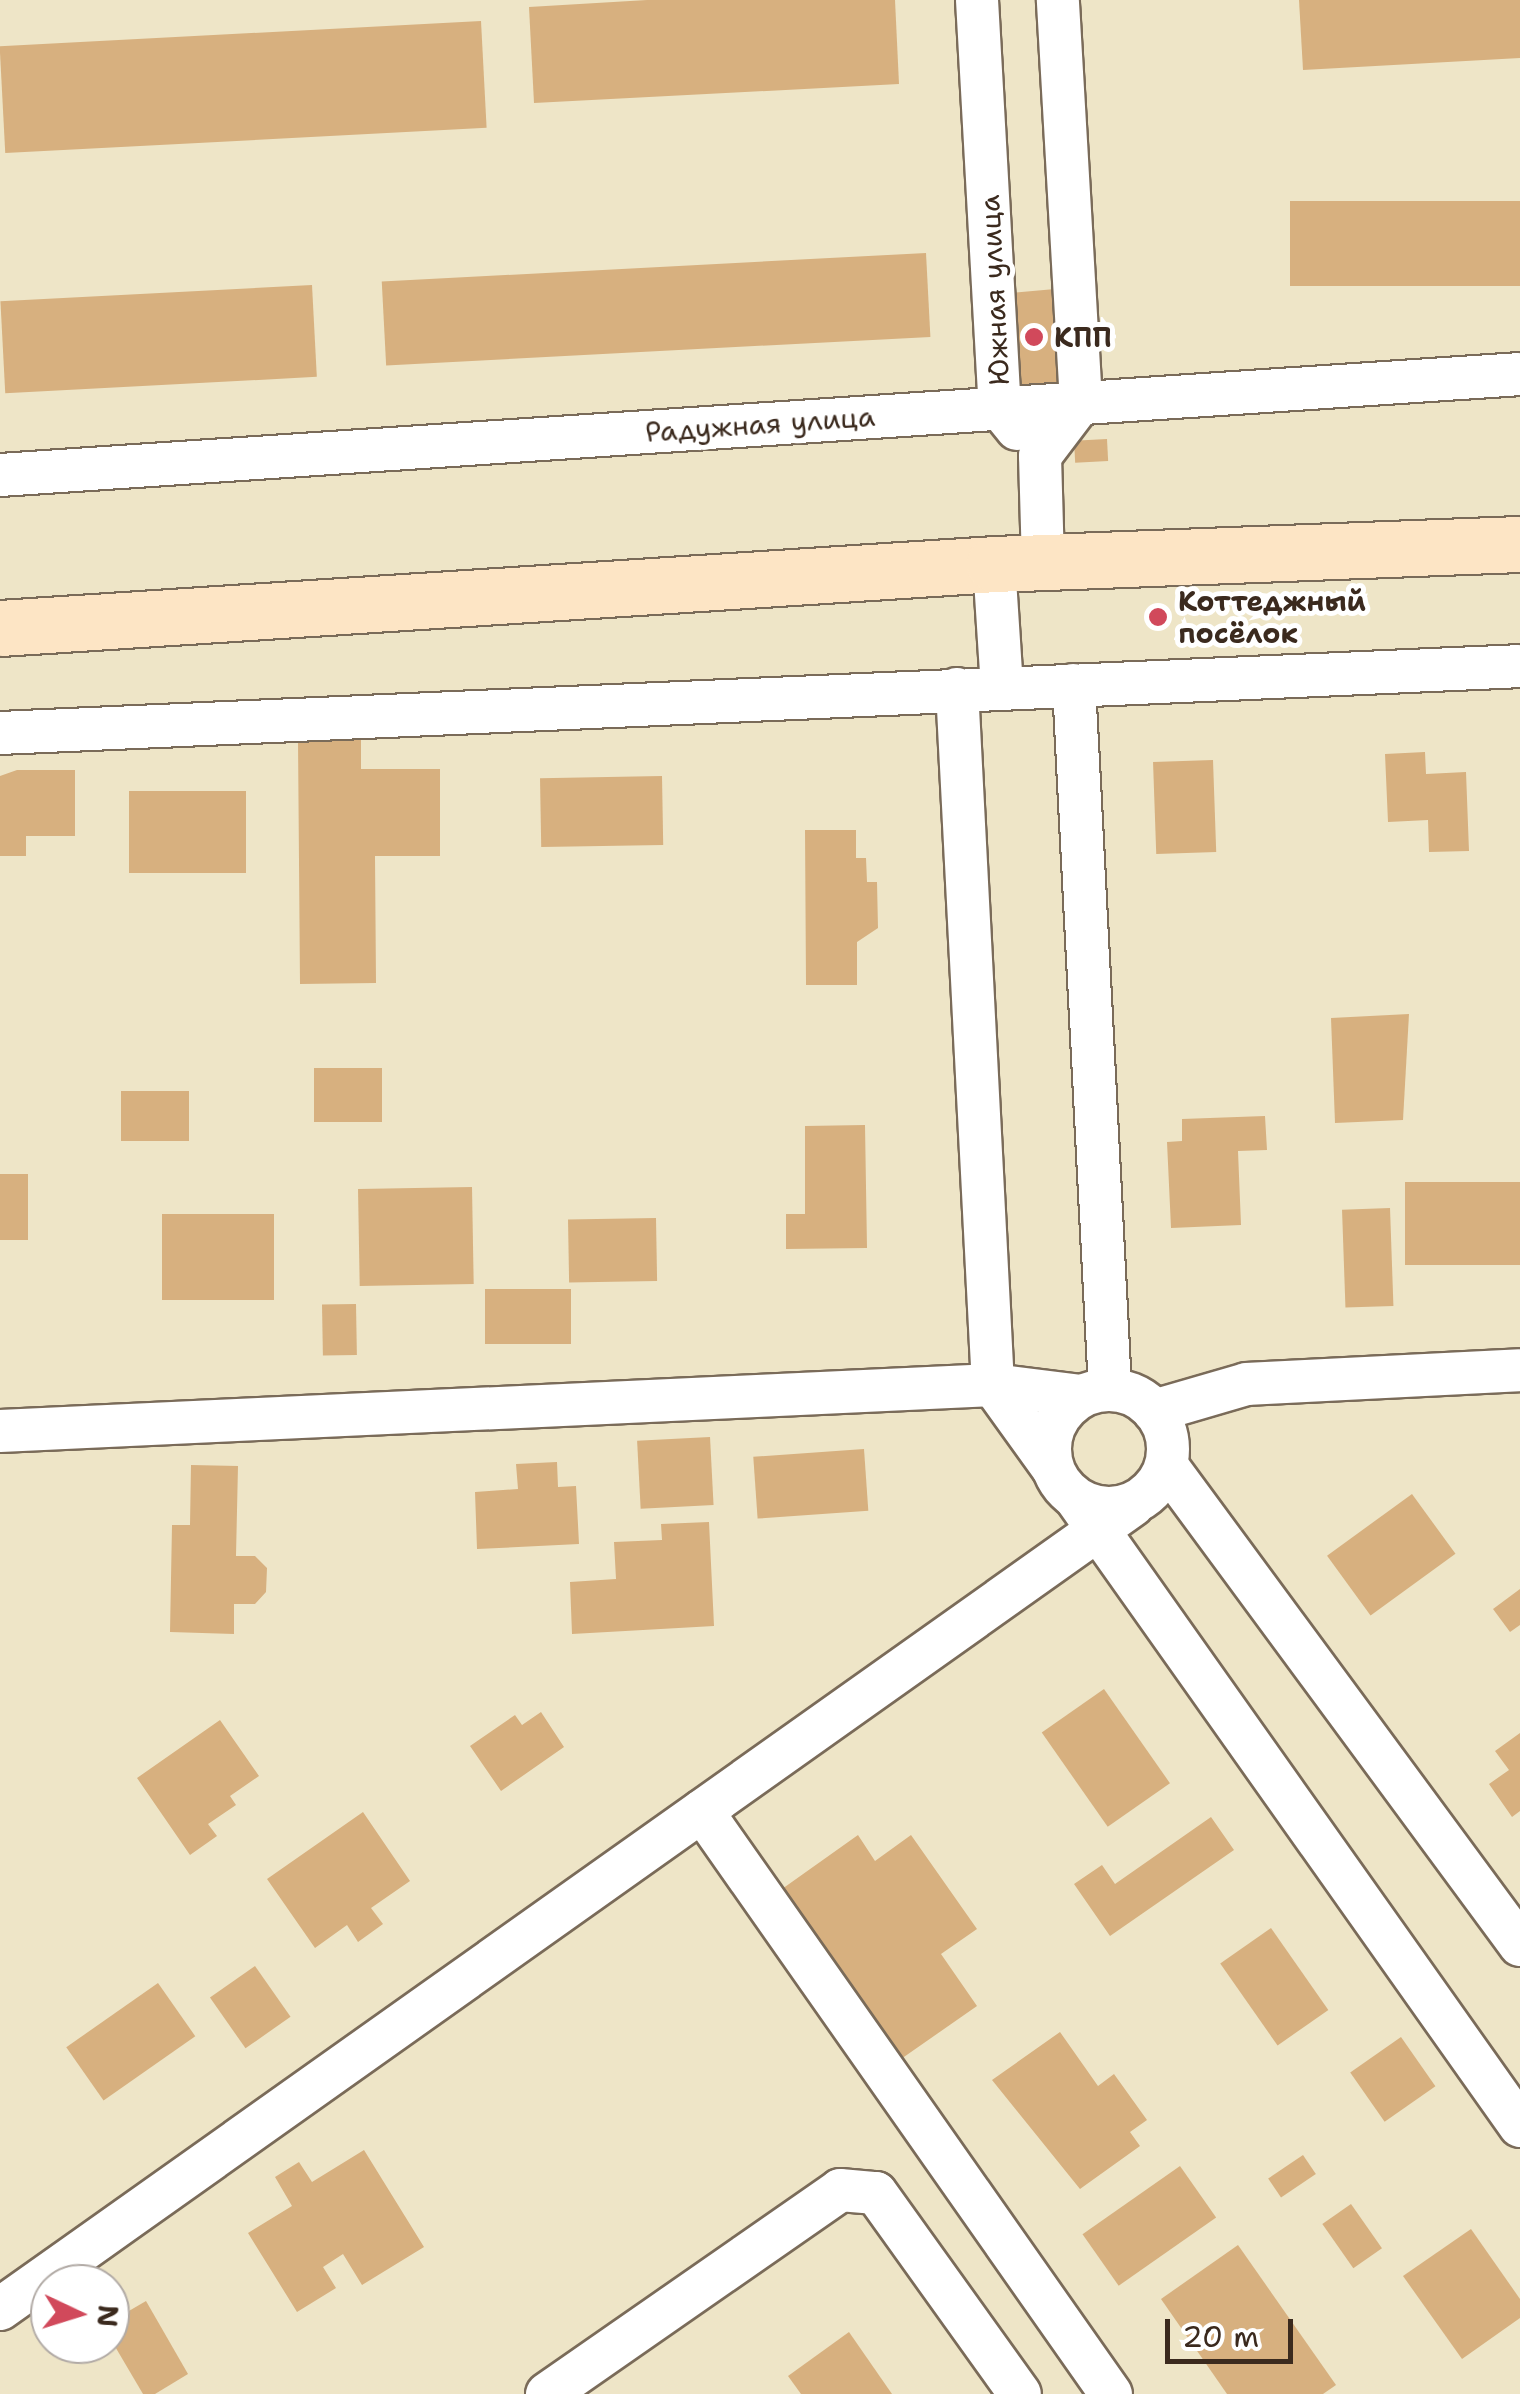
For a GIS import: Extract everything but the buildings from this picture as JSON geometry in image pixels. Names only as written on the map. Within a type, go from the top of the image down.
[{"type":"main road","points":[[0,628],[1018,564],[1520,544]]},
{"type":"street","name":"Южная улица","points":[[977,0],[1000,408],[1040,456]]},
{"type":"street","points":[[1002,688],[1018,564],[1040,456],[1082,402],[1058,0]]},
{"type":"street","name":"Радужная улица","points":[[0,475],[1520,374]]},
{"type":"street","points":[[0,733],[1520,666]]},
{"type":"street","points":[[1074,684],[1096,1393]]},
{"type":"street","points":[[956,689],[994,1385],[1520,2126]]},
{"type":"street","points":[[0,1431],[994,1385],[1096,1393],[1154,1410],[1248,1384],[1520,1370]]},
{"type":"street","points":[[1075,1499],[1054,1426],[1096,1393]]},
{"type":"street","points":[[1154,1410],[1167,1466],[1520,1945]]},
{"type":"street","points":[[0,2308],[702,1810],[1075,1499],[1133,1505],[1167,1466]]},
{"type":"street","points":[[702,1810],[1111,2394]]},
{"type":"street","points":[[547,2394],[840,2190],[876,2193],[1020,2394]]},
{"type":"place","name":"КПП","points":[[1034,337]]},
{"type":"place","name":"Коттеджный посёлок","points":[[1158,617]]}]
